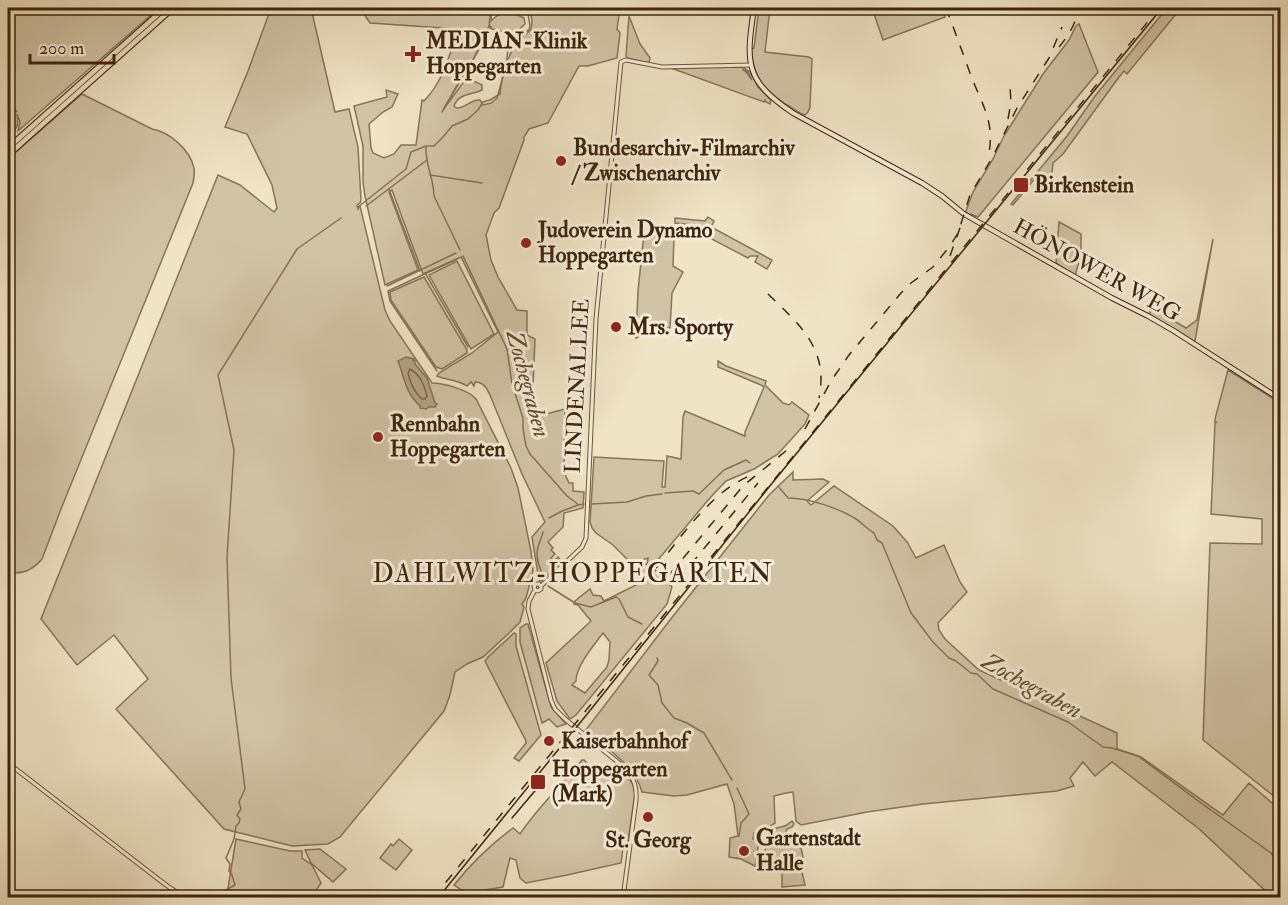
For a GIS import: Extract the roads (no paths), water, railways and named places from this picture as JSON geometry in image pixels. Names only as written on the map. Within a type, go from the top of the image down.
[{"type":"main road","points":[[8,147],[165,8]]},
{"type":"main road","points":[[8,155],[173,8]]},
{"type":"main road","points":[[751,65],[750,36],[754,8]]},
{"type":"main road","name":"HÖNOWER WEG","points":[[751,65],[767,94],[799,117],[922,183],[964,214],[1116,301],[1157,321],[1281,399]]},
{"type":"street","name":"LINDENALLEE","points":[[623,897],[636,785],[625,768],[565,719],[554,706],[528,609],[529,602],[535,590],[540,590],[541,586],[582,547],[586,538],[596,319],[621,63],[626,60],[662,67],[751,65]]},
{"type":"street","points":[[8,763],[166,885],[175,891],[193,897]]},
{"type":"water","points":[[406,357],[414,359],[415,364],[427,378],[437,404],[435,407],[420,408],[411,396],[398,361]]},
{"type":"waterway","points":[[442,112],[456,87],[466,75],[489,26],[491,8]]},
{"type":"waterway","points":[[358,207],[406,169],[411,152],[426,146],[434,146],[452,126],[468,119],[483,102],[500,94],[508,49],[519,42],[521,34],[529,30],[527,8]]},
{"type":"waterway","name":"Zochegraben","points":[[426,147],[434,196],[460,250]]},
{"type":"waterway","points":[[366,206],[427,160]]},
{"type":"waterway","points":[[430,175],[482,183]]},
{"type":"waterway","points":[[389,189],[420,271]]},
{"type":"waterway","points":[[225,898],[224,891],[235,885],[229,871],[230,864],[226,858],[239,823],[240,819],[237,815],[241,809],[239,802],[245,789],[231,678],[227,557],[234,450],[218,375],[297,249],[341,218]]},
{"type":"waterway","points":[[387,286],[456,253]]},
{"type":"waterway","name":"Zochegraben","points":[[463,256],[507,349],[512,384],[523,418],[526,446],[530,454],[567,496],[579,505],[584,504]]},
{"type":"waterway","points":[[437,371],[390,301],[388,291],[457,259]]},
{"type":"waterway","points":[[425,273],[468,347]]},
{"type":"waterway","name":"Zochegraben","points":[[665,493],[693,491],[699,494],[724,470],[746,460],[750,463]]},
{"type":"waterway","name":"Zochegraben","points":[[778,486],[788,498],[814,502],[832,508],[856,519],[874,533],[877,540],[882,543],[911,613],[933,642],[949,658],[971,673],[977,674],[993,689],[1068,722],[1103,747],[1138,756],[1271,853],[1280,865]]},
{"type":"waterway","name":"Zochegraben","points":[[592,504],[627,502],[662,494]]},
{"type":"waterway","points":[[549,518],[578,505]]},
{"type":"waterway","points":[[543,532],[537,555],[544,579]]},
{"type":"waterway","points":[[548,586],[575,603],[591,607],[616,597],[628,617],[642,624]]},
{"type":"waterway","points":[[657,658],[658,661],[649,675],[658,685],[662,703],[674,718],[704,733],[732,780]]},
{"type":"waterway","points":[[737,788],[749,814],[741,823],[739,836]]},
{"type":"tram line","points":[[438,898],[769,487],[1162,8]]},
{"type":"tram line","points":[[512,818],[545,779]]},
{"type":"railway","points":[[946,8],[989,124],[988,158]]},
{"type":"railway","points":[[1059,47],[1072,29],[1079,8]]},
{"type":"railway","points":[[433,898],[1159,8]]},
{"type":"railway","points":[[805,429],[831,381],[849,355],[901,293],[933,267],[950,246],[958,233],[970,195],[1017,108],[1049,58],[1062,27]]},
{"type":"railway","points":[[1008,119],[1011,102],[1010,87]]},
{"type":"railway","points":[[950,256],[961,225]]},
{"type":"railway","points":[[768,294],[801,328],[816,352],[820,365],[819,398]]},
{"type":"railway","points":[[670,574],[743,486],[787,450]]},
{"type":"railway","points":[[656,568],[709,504],[721,493],[749,476]]},
{"type":"railway","points":[[678,580],[758,483]]},
{"type":"place","name":"MEDIAN-Klinik Hoppegarten","points":[[413,54]]},
{"type":"place","name":"Bundesarchiv-Filmarchiv / Zwischenarchiv","points":[[561,161]]},
{"type":"place","name":"Birkenstein","points":[[1021,185]]},
{"type":"place","name":"Judoverein Dynamo Hoppegarten","points":[[526,243]]},
{"type":"place","name":"Mrs. Sporty","points":[[616,327]]},
{"type":"place","name":"Rennbahn Hoppegarten","points":[[378,437]]},
{"type":"place","name":"Kaiserbahnhof","points":[[549,741]]},
{"type":"place","name":"Hoppegarten (Mark)","points":[[538,782]]},
{"type":"place","name":"St. Georg","points":[[648,817]]},
{"type":"place","name":"Gartenstadt Halle","points":[[744,851]]},
{"type":"district","name":"DAHLWITZ-HOPPEGARTEN","points":[[573,574]]}]
